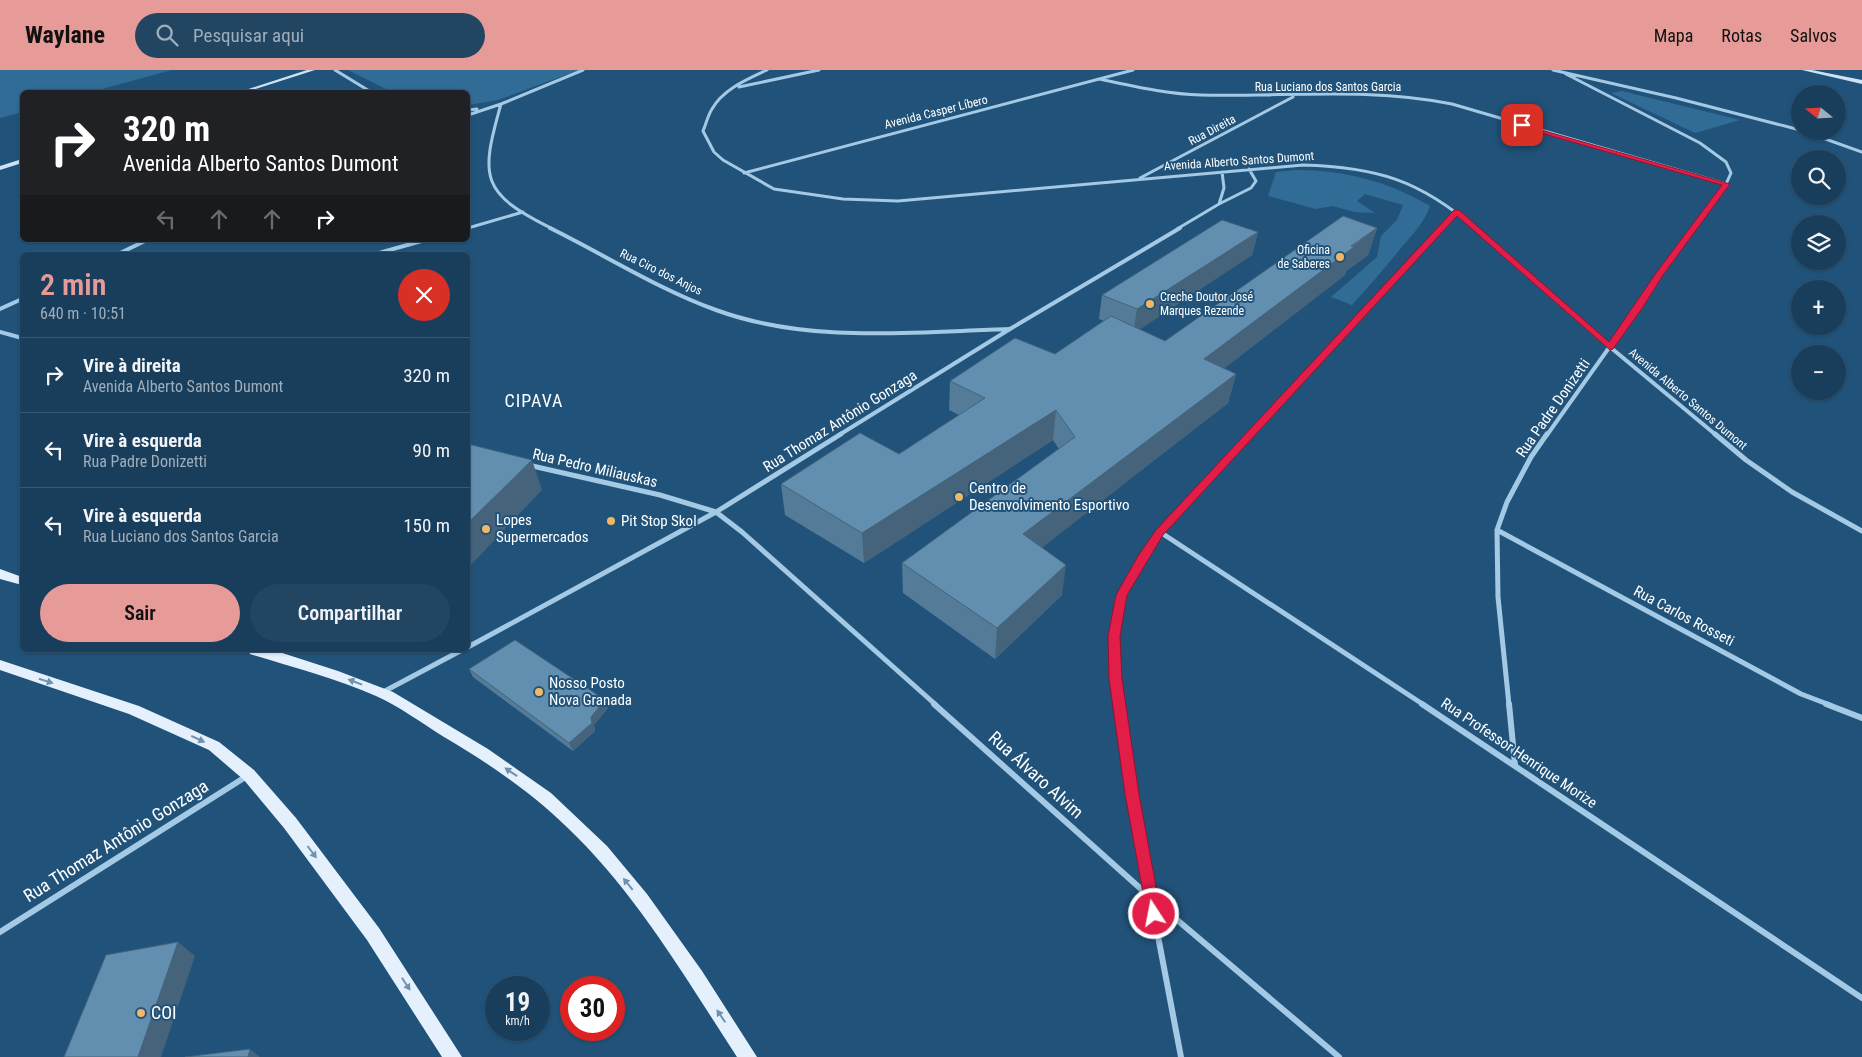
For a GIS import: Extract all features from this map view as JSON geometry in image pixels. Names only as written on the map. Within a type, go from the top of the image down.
[{"type":"main road","points":[[0,574],[20,580]]},
{"type":"main road","points":[[262,652],[320,669],[381,693],[470,744],[528,783],[565,814],[600,850],[654,916],[748,1057]]},
{"type":"main road","points":[[0,665],[134,710],[214,746],[248,775],[290,823],[373,934],[453,1057]]},
{"type":"street","points":[[248,90],[312,70]]},
{"type":"street","points":[[335,70],[367,90]]},
{"type":"street","points":[[470,110],[502,104],[583,70]]},
{"type":"street","name":"Avenida Alberto Santos Dumont","points":[[767,70],[731,89],[711,109],[703,131],[714,152],[723,160],[774,189],[865,201],[930,199],[1304,165],[1354,167],[1407,182],[1434,194],[1457,212],[1610,347],[1746,460],[1792,492],[1862,531]]},
{"type":"street","points":[[731,89],[819,70]]},
{"type":"street","name":"Avenida Casper Líbero","points":[[744,173],[1133,70]]},
{"type":"street","points":[[1553,70],[1676,98],[1791,128]]},
{"type":"street","points":[[1804,70],[1862,82]]},
{"type":"street","points":[[1566,74],[1711,150],[1726,162],[1730,173],[1726,184]]},
{"type":"street","name":"Rua Luciano dos Santos Garcia","points":[[1099,79],[1154,91],[1185,94],[1377,94],[1418,96],[1452,104],[1726,184]]},
{"type":"street","name":"Rua Direita","points":[[1136,180],[1296,95]]},
{"type":"street","name":"Rua Ciro dos Anjos","points":[[502,104],[491,140],[489,172],[492,182],[502,195],[523,212],[645,276],[714,309],[753,321],[824,332],[1010,329]]},
{"type":"street","points":[[470,114],[485,108]]},
{"type":"street","points":[[1828,140],[1862,152]]},
{"type":"street","points":[[0,168],[20,162]]},
{"type":"street","name":"Rua Thomaz Antônio Gonzaga","points":[[470,646],[716,512],[1010,329],[1219,204],[1255,185],[1256,178],[1249,169]]},
{"type":"street","points":[[1219,204],[1224,188],[1222,172]]},
{"type":"street","name":"Rua Padre Donizetti","points":[[1515,765],[1498,597],[1497,530],[1507,502],[1531,457],[1639,307],[1659,274],[1726,184]]},
{"type":"street","points":[[470,227],[523,212]]},
{"type":"street","points":[[1182,1057],[1150,897],[1115,679],[1114,636],[1121,595],[1142,558],[1160,532],[1457,212]]},
{"type":"street","points":[[122,252],[143,242]]},
{"type":"street","points":[[383,252],[418,242]]},
{"type":"street","points":[[0,309],[20,300]]},
{"type":"street","points":[[0,332],[20,337]]},
{"type":"street","name":"Rua Pedro Miliauskas","points":[[525,464],[660,495],[716,512]]},
{"type":"street","name":"Rua Álvaro Alvim","points":[[716,512],[742,532],[1150,897],[1339,1057]]},
{"type":"street","name":"Rua Carlos Rosseti","points":[[1497,530],[1801,694],[1862,718]]},
{"type":"street","name":"Rua Professor Henrique Morize","points":[[1160,532],[1515,765],[1862,998]]},
{"type":"street","points":[[381,693],[458,652]]},
{"type":"street","name":"Rua Thomaz Antônio Gonzaga","points":[[0,932],[248,775]]},
{"type":"shaded area","points":[[0,70],[172,70],[98,90],[20,90],[20,113],[0,118]]},
{"type":"shaded area","points":[[348,70],[579,70],[498,100],[470,105],[470,90],[388,90]]},
{"type":"shaded area","points":[[1622,91],[1740,120],[1695,133],[1611,93]]},
{"type":"shaded area","points":[[1295,170],[1330,172],[1365,179],[1398,190],[1430,206],[1417,228],[1352,305],[1331,297],[1377,257],[1381,236],[1397,220],[1403,205],[1365,194],[1357,201],[1375,213],[1354,212],[1333,206],[1316,209],[1268,196],[1276,172]]},
{"type":"building","points":[[1343,216],[1377,228],[1204,359],[1236,374],[1023,534],[1066,565],[997,628],[902,563],[1075,437],[1056,410],[862,533],[781,484],[860,433],[899,454],[985,398],[950,381],[1015,338],[1055,354],[1111,316],[1165,341]]},
{"type":"building","points":[[1222,220],[1258,232],[1137,309],[1102,295]]},
{"type":"building","points":[[470,444],[532,460],[470,521]]},
{"type":"building","name":"Nosso Posto Nova Granada","points":[[515,640],[605,700],[591,717],[592,723],[569,743],[469,669]]},
{"type":"building","points":[[178,942],[138,1057],[64,1057],[106,955]]},
{"type":"building","points":[[250,1049],[248,1057],[185,1057]]},
{"type":"place","name":"Oficina de Saberes","points":[[1340,257]]},
{"type":"place","name":"Creche Doutor José Marques Rezende","points":[[1150,304]]},
{"type":"place","name":"Centro de Desenvolvimento Esportivo","points":[[959,497]]},
{"type":"place","name":"Pit Stop Skol","points":[[611,521]]},
{"type":"place","name":"Lopes Supermercados","points":[[486,529]]},
{"type":"place","name":"Nosso Posto Nova Granada","points":[[539,692]]},
{"type":"place","name":"COI","points":[[141,1013]]},
{"type":"district","name":"CIPAVA","points":[[534,401]]},
{"type":"route","points":[[1154,914],[1132,794],[1115,679],[1114,636],[1121,595],[1142,558],[1160,532],[1457,212],[1610,347],[1639,307],[1659,274],[1726,184],[1522,125]]}]
